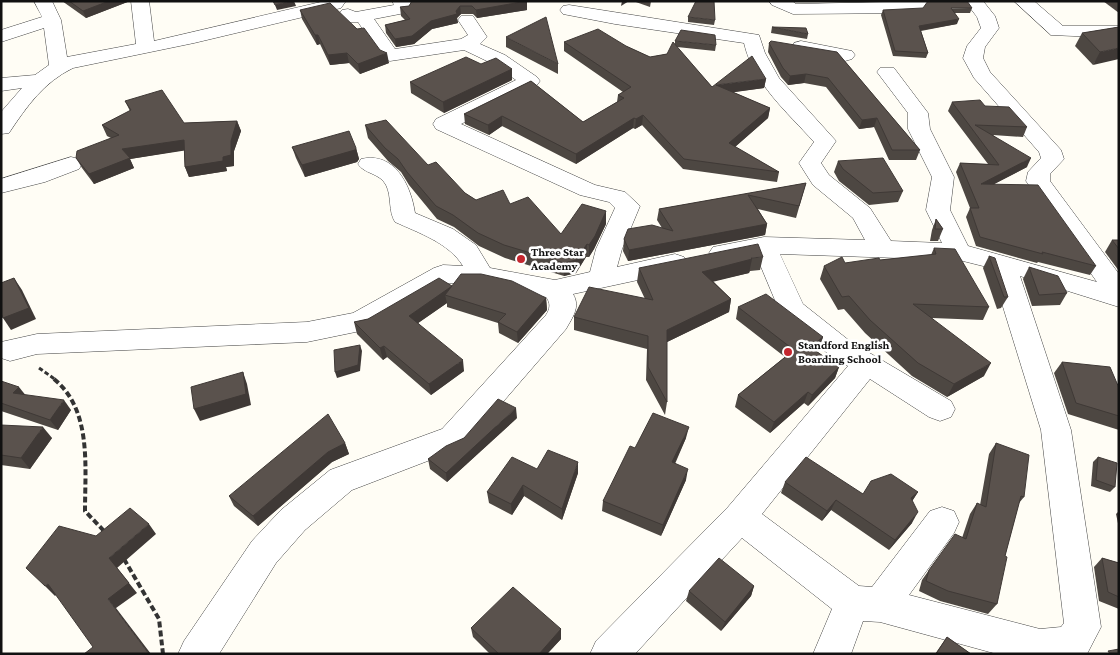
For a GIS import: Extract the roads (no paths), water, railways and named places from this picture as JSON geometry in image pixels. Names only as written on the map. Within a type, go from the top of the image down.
[{"type":"street","points":[[43,1],[52,20],[59,67]]},
{"type":"street","points":[[140,1],[146,48]]},
{"type":"street","points":[[1,128],[13,110],[41,81],[59,67],[97,56],[146,48],[336,3],[352,18],[404,8],[401,1]]},
{"type":"street","points":[[778,1],[793,9],[915,8],[920,1]]},
{"type":"street","points":[[974,1],[986,16],[990,28],[976,46],[973,58],[980,74],[1050,150],[1053,159],[1038,172],[1038,181],[1119,294]]},
{"type":"street","points":[[1023,1],[1058,31],[1119,32]]},
{"type":"street","points":[[569,10],[609,20],[715,30],[845,55]]},
{"type":"street","points":[[363,16],[390,55],[472,41],[498,32]]},
{"type":"street","points":[[1,36],[52,20]]},
{"type":"street","points":[[467,20],[472,41],[530,80],[444,124],[588,190],[617,197],[628,206],[609,249],[602,277]]},
{"type":"street","points":[[768,41],[754,54],[776,88],[825,141],[810,163],[821,180],[862,213],[883,249]]},
{"type":"street","points":[[887,72],[918,113],[919,129],[943,177],[938,210],[959,252]]},
{"type":"street","points":[[1,85],[9,82],[41,81]]},
{"type":"street","points":[[1,186],[71,164]]},
{"type":"street","points":[[369,164],[387,170],[400,189],[404,217],[444,236],[467,251],[482,275]]},
{"type":"street","points":[[764,245],[792,310],[841,349],[940,409]]},
{"type":"street","points":[[4,346],[307,332],[360,322],[443,274],[482,275],[555,288],[764,245],[959,252],[1002,262],[1119,298]]},
{"type":"street","points":[[740,516],[866,604],[1009,646],[1040,648],[1071,645],[1083,627],[1056,430],[1002,262]]},
{"type":"street","points":[[197,654],[264,552],[293,520],[341,480],[453,438],[556,322],[563,309],[564,299],[555,288]]},
{"type":"street","points":[[610,654],[740,516],[867,364]]},
{"type":"street","points":[[832,654],[866,604],[942,522]]},
{"type":"place","name":"Three Star Academy","points":[[521,259]]},
{"type":"place","name":"Standford English Boarding School","points":[[788,352]]}]
